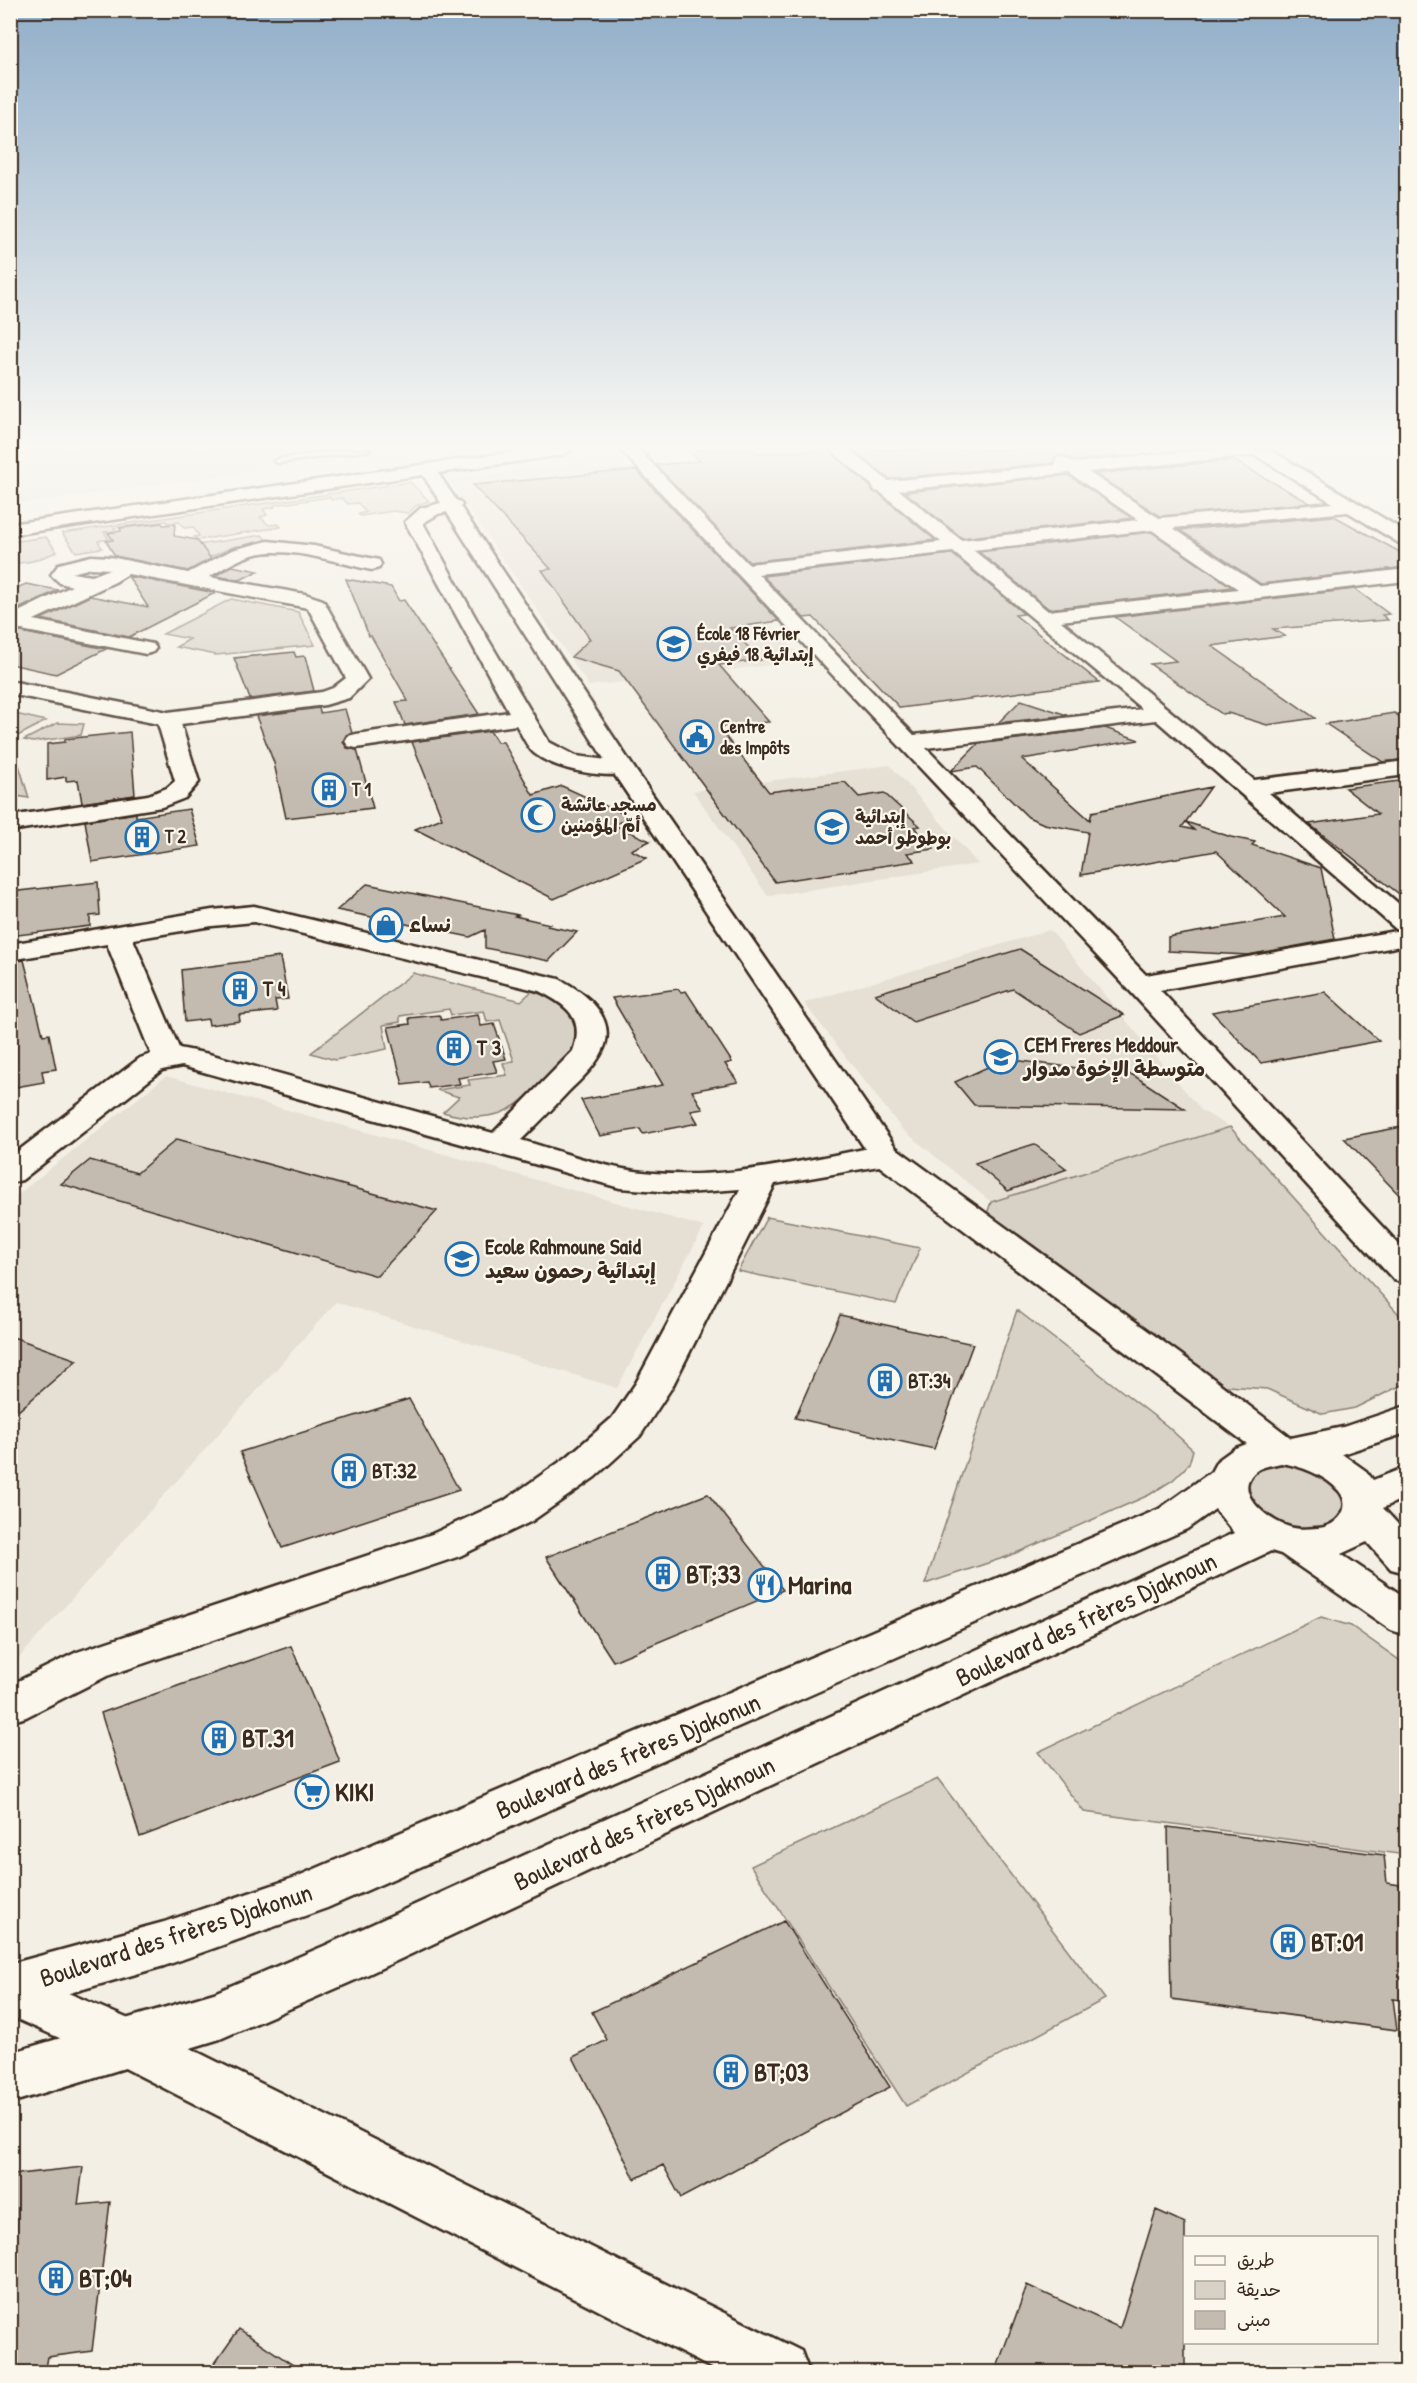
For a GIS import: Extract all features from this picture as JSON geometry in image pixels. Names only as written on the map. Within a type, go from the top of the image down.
[{"type":"street","points":[[189,580],[226,561]]},
{"type":"street","points":[[356,561],[372,564]]},
{"type":"street","points":[[436,561],[540,746],[552,757],[594,766],[622,768]]},
{"type":"street","points":[[489,561],[622,768],[885,1155],[1288,1451],[1314,1456],[1346,1475],[1356,1488],[1363,1506],[1407,1558]]},
{"type":"street","points":[[734,561],[1140,986],[1407,1272]]},
{"type":"street","points":[[742,570],[820,561]]},
{"type":"street","points":[[975,561],[1161,713],[1407,923]]},
{"type":"street","points":[[1210,561],[1256,592]]},
{"type":"street","points":[[10,687],[168,719],[326,698],[341,693],[357,679],[316,604],[306,600],[146,572],[111,574],[78,586],[12,623]]},
{"type":"street","points":[[1044,617],[1407,575]]},
{"type":"street","points":[[12,623],[146,648]]},
{"type":"street","points":[[907,742],[1161,713]]},
{"type":"street","points":[[356,741],[523,717]]},
{"type":"street","points":[[10,824],[153,802],[176,793],[187,782],[168,719]]},
{"type":"street","points":[[1249,788],[1407,768]]},
{"type":"street","points":[[10,952],[235,914],[254,914],[511,975],[560,990],[581,1006],[590,1021],[593,1037],[590,1049],[579,1064],[500,1144]]},
{"type":"street","points":[[117,934],[168,1058]]},
{"type":"street","points":[[1140,986],[1407,937]]},
{"type":"street","points":[[10,1173],[144,1070],[168,1058],[182,1057],[644,1183],[679,1185],[715,1183],[885,1155]]},
{"type":"street","points":[[10,1705],[92,1664],[446,1545],[518,1511],[581,1467],[626,1427],[653,1387],[763,1176]]},
{"type":"street","points":[[1185,1376],[1215,1414],[1229,1444],[1230,1474],[1227,1496],[1235,1511],[1248,1525],[1281,1540],[1407,1619]]},
{"type":"street","points":[[1230,1474],[1245,1458],[1262,1452],[1288,1451],[1350,1439],[1407,1419]]},
{"type":"street","name":"Boulevard des frères Djakonun","points":[[10,1989],[164,1944],[310,1893],[1173,1519],[1230,1474]]},
{"type":"street","points":[[1281,1540],[1316,1545],[1334,1542],[1349,1535],[1359,1525],[1363,1506],[1407,1481]]},
{"type":"street","name":"Boulevard des frères Djaknoun","points":[[10,2078],[220,2015],[1281,1540]]},
{"type":"street","points":[[10,1989],[127,2043],[780,2373]]},
{"type":"shaded area","points":[[504,561],[710,561],[805,661],[589,686]]},
{"type":"shaded area","name":"إبتدائية بوطوطو أحمد","points":[[890,765],[978,864],[768,896],[693,791]]},
{"type":"shaded area","name":"CEM Freres Meddour متوسطة الإخوة مدوار","points":[[1050,930],[1202,1111],[1230,1127],[991,1202],[902,1129],[804,1003]]},
{"type":"shaded area","points":[[166,1076],[704,1227],[617,1388],[336,1302],[18,1659],[11,1656],[11,1200]]},
{"type":"green space","points":[[12,561],[32,561],[13,564]]},
{"type":"green space","points":[[231,599],[298,612],[315,645],[216,655],[176,647],[190,639],[163,634]]},
{"type":"green space","points":[[11,713],[46,721],[12,739]]},
{"type":"green space","points":[[57,723],[84,724],[81,735],[33,742],[24,740]]},
{"type":"green space","points":[[19,765],[29,798],[11,795],[11,766]]},
{"type":"green space","points":[[413,973],[521,1001],[532,991],[551,999],[568,1012],[578,1029],[573,1049],[519,1103],[501,1113],[479,1117],[457,1116],[443,1112],[459,1097],[437,1090],[470,1085],[468,1080],[507,1075],[503,1063],[514,1061],[500,1020],[487,1022],[484,1011],[451,1015],[449,1009],[400,1016],[400,1022],[383,1025],[387,1049],[335,1060],[311,1053]]},
{"type":"green space","points":[[1230,1127],[1406,1322],[1406,1383],[1355,1408],[1323,1414],[1267,1389],[1215,1385],[985,1220],[991,1202]]},
{"type":"green space","points":[[767,1217],[920,1248],[896,1304],[738,1271]]},
{"type":"green space","points":[[1017,1310],[1167,1426],[1193,1450],[1189,1464],[1173,1480],[1149,1495],[1009,1556],[925,1584]]},
{"type":"green space","points":[[1275,1462],[1322,1470],[1349,1502],[1341,1522],[1315,1533],[1280,1527],[1252,1508],[1245,1484],[1257,1469]]},
{"type":"green space","points":[[1321,1617],[1351,1626],[1406,1665],[1406,1855],[1084,1812],[1038,1752]]},
{"type":"green space","points":[[938,1779],[1105,1999],[906,2106],[751,1866]]},
{"type":"building","points":[[140,561],[207,561],[188,571]]},
{"type":"building","points":[[544,561],[722,561],[779,621],[730,628],[761,660],[719,665],[769,722],[718,727],[769,792],[845,782],[859,797],[884,793],[920,826],[914,827],[934,849],[907,853],[915,861],[775,882],[619,671],[571,657],[590,639],[542,570],[551,569]]},
{"type":"building","points":[[890,561],[961,561],[1024,614],[1015,615],[1099,682],[900,708],[813,617],[804,618],[763,576]]},
{"type":"building","points":[[990,561],[1194,561],[1232,587],[1049,609]]},
{"type":"building","points":[[1227,561],[1407,561],[1407,567],[1261,584]]},
{"type":"building","points":[[232,566],[258,571],[240,580],[215,576]]},
{"type":"building","points":[[128,576],[215,593],[129,637],[41,619],[90,596],[148,607]]},
{"type":"building","points":[[346,579],[391,587],[399,601],[404,600],[479,714],[405,725],[396,702],[408,701],[369,636]]},
{"type":"building","points":[[26,584],[58,590],[10,613],[10,591]]},
{"type":"building","points":[[1355,589],[1389,614],[1382,615],[1388,620],[1273,629],[1285,636],[1212,646],[1315,718],[1267,725],[1228,713],[1222,714],[1150,664],[1176,661],[1115,617]]},
{"type":"building","points":[[16,631],[106,649],[56,674],[10,664],[10,632]]},
{"type":"building","points":[[294,652],[296,657],[305,656],[314,691],[250,699],[234,658]]},
{"type":"building","points":[[1021,700],[1067,715],[998,723]]},
{"type":"building","points":[[319,708],[320,713],[345,709],[352,733],[346,735],[343,742],[347,748],[357,750],[373,808],[286,818],[274,763],[256,716]]},
{"type":"building","points":[[1394,713],[1407,721],[1407,759],[1383,762],[1326,724]]},
{"type":"building","points":[[1105,728],[1139,740],[1022,759],[1090,820],[1092,812],[1211,787],[1182,827],[1194,830],[1186,822],[1231,837],[1255,842],[1252,845],[1321,868],[1335,939],[1248,955],[1168,951],[1168,937],[1285,917],[1216,851],[1081,875],[1088,832],[1044,824],[1028,817],[977,767],[951,771],[978,744]]},
{"type":"building","name":"مسجد عائشة أمّ المؤمنين","points":[[490,731],[497,742],[503,742],[533,795],[562,786],[630,817],[614,825],[650,841],[631,850],[647,858],[554,899],[415,829],[442,818],[412,742]]},
{"type":"building","points":[[130,732],[135,795],[82,803],[78,780],[66,781],[66,777],[47,780],[47,744],[65,742],[65,739]]},
{"type":"building","points":[[1407,780],[1407,900],[1309,824],[1378,814],[1345,788]]},
{"type":"building","name":"T 2","points":[[189,809],[200,846],[92,862],[85,821],[136,813],[136,817]]},
{"type":"building","points":[[98,882],[100,915],[90,916],[90,926],[10,936],[10,892]]},
{"type":"building","points":[[367,884],[518,915],[515,916],[577,932],[549,961],[485,948],[485,930],[470,937],[337,910]]},
{"type":"building","points":[[1020,949],[1124,1015],[1079,1033],[1013,989],[913,1022],[875,994]]},
{"type":"building","name":"T 4","points":[[280,957],[288,999],[275,1000],[277,1011],[239,1015],[240,1021],[209,1025],[208,1019],[185,1022],[181,970]]},
{"type":"building","points":[[24,960],[43,1035],[49,1034],[56,1069],[42,1071],[44,1082],[10,1088],[10,962]]},
{"type":"building","points":[[678,989],[681,992],[686,991],[732,1062],[725,1064],[738,1082],[692,1091],[703,1109],[691,1111],[698,1123],[643,1134],[640,1129],[600,1136],[581,1100],[663,1085],[612,998]]},
{"type":"building","points":[[1325,992],[1379,1041],[1261,1063],[1212,1012]]},
{"type":"building","name":"T 3","points":[[439,1015],[441,1020],[478,1015],[481,1026],[494,1024],[506,1059],[493,1061],[497,1072],[458,1078],[460,1084],[429,1088],[427,1082],[403,1085],[388,1027],[410,1024],[409,1018]]},
{"type":"building","points":[[1005,1059],[1133,1075],[1185,1109],[974,1105],[955,1082]]},
{"type":"building","points":[[1407,1126],[1407,1203],[1344,1138]]},
{"type":"building","points":[[177,1139],[437,1211],[377,1276],[61,1184],[90,1160],[137,1173]]},
{"type":"building","points":[[1034,1144],[1067,1169],[1008,1191],[975,1163]]},
{"type":"building","name":"BT:34","points":[[840,1315],[973,1344],[934,1449],[795,1418]]},
{"type":"building","points":[[10,1336],[77,1360],[10,1418]]},
{"type":"building","name":"BT:32","points":[[409,1399],[459,1490],[282,1548],[240,1452]]},
{"type":"building","name":"BT;33","points":[[708,1494],[783,1590],[613,1661],[546,1557]]},
{"type":"building","name":"BT.31","points":[[291,1646],[340,1762],[140,1837],[101,1713]]},
{"type":"building","name":"BT:01","points":[[1168,1827],[1384,1855],[1387,1883],[1407,1886],[1407,2001],[1393,1999],[1397,2030],[1171,1999]]},
{"type":"building","name":"BT;03","points":[[784,1921],[890,2087],[681,2198],[663,2165],[635,2179],[573,2057],[607,2040],[592,2012]]},
{"type":"building","name":"BT;04","points":[[83,2167],[78,2205],[110,2202],[92,2351],[48,2357],[45,2373],[10,2373],[10,2175]]},
{"type":"building","points":[[1156,2210],[1185,2223],[1183,2344],[1185,2344],[1185,2373],[995,2373],[1027,2285],[1120,2328]]},
{"type":"building","points":[[239,2329],[305,2373],[208,2373]]},
{"type":"place","name":"École 18 Février إبتدائية 18 فيفري","points":[[674,644]]},
{"type":"place","name":"Centre des Impôts","points":[[697,737]]},
{"type":"place","name":"T 1","points":[[329,790]]},
{"type":"place","name":"مسجد عائشة أمّ المؤمنين","points":[[538,815]]},
{"type":"place","name":"إبتدائية بوطوطو أحمد","points":[[832,827]]},
{"type":"place","name":"T 2","points":[[142,837]]},
{"type":"place","name":"نساء","points":[[386,925]]},
{"type":"place","name":"T 4","points":[[240,989]]},
{"type":"place","name":"T 3","points":[[454,1048]]},
{"type":"place","name":"CEM Freres Meddour متوسطة الإخوة مدوار","points":[[1001,1057]]},
{"type":"place","name":"Ecole Rahmoune Said إبتدائية رحمون سعيد","points":[[462,1259]]},
{"type":"place","name":"BT:34","points":[[885,1381]]},
{"type":"place","name":"BT:32","points":[[349,1471]]},
{"type":"place","name":"BT;33","points":[[663,1574]]},
{"type":"place","name":"Marina","points":[[765,1585]]},
{"type":"place","name":"BT.31","points":[[219,1738]]},
{"type":"place","name":"KIKI","points":[[312,1792]]},
{"type":"place","name":"BT:01","points":[[1288,1942]]},
{"type":"place","name":"BT;03","points":[[731,2072]]},
{"type":"place","name":"BT;04","points":[[56,2278]]}]
